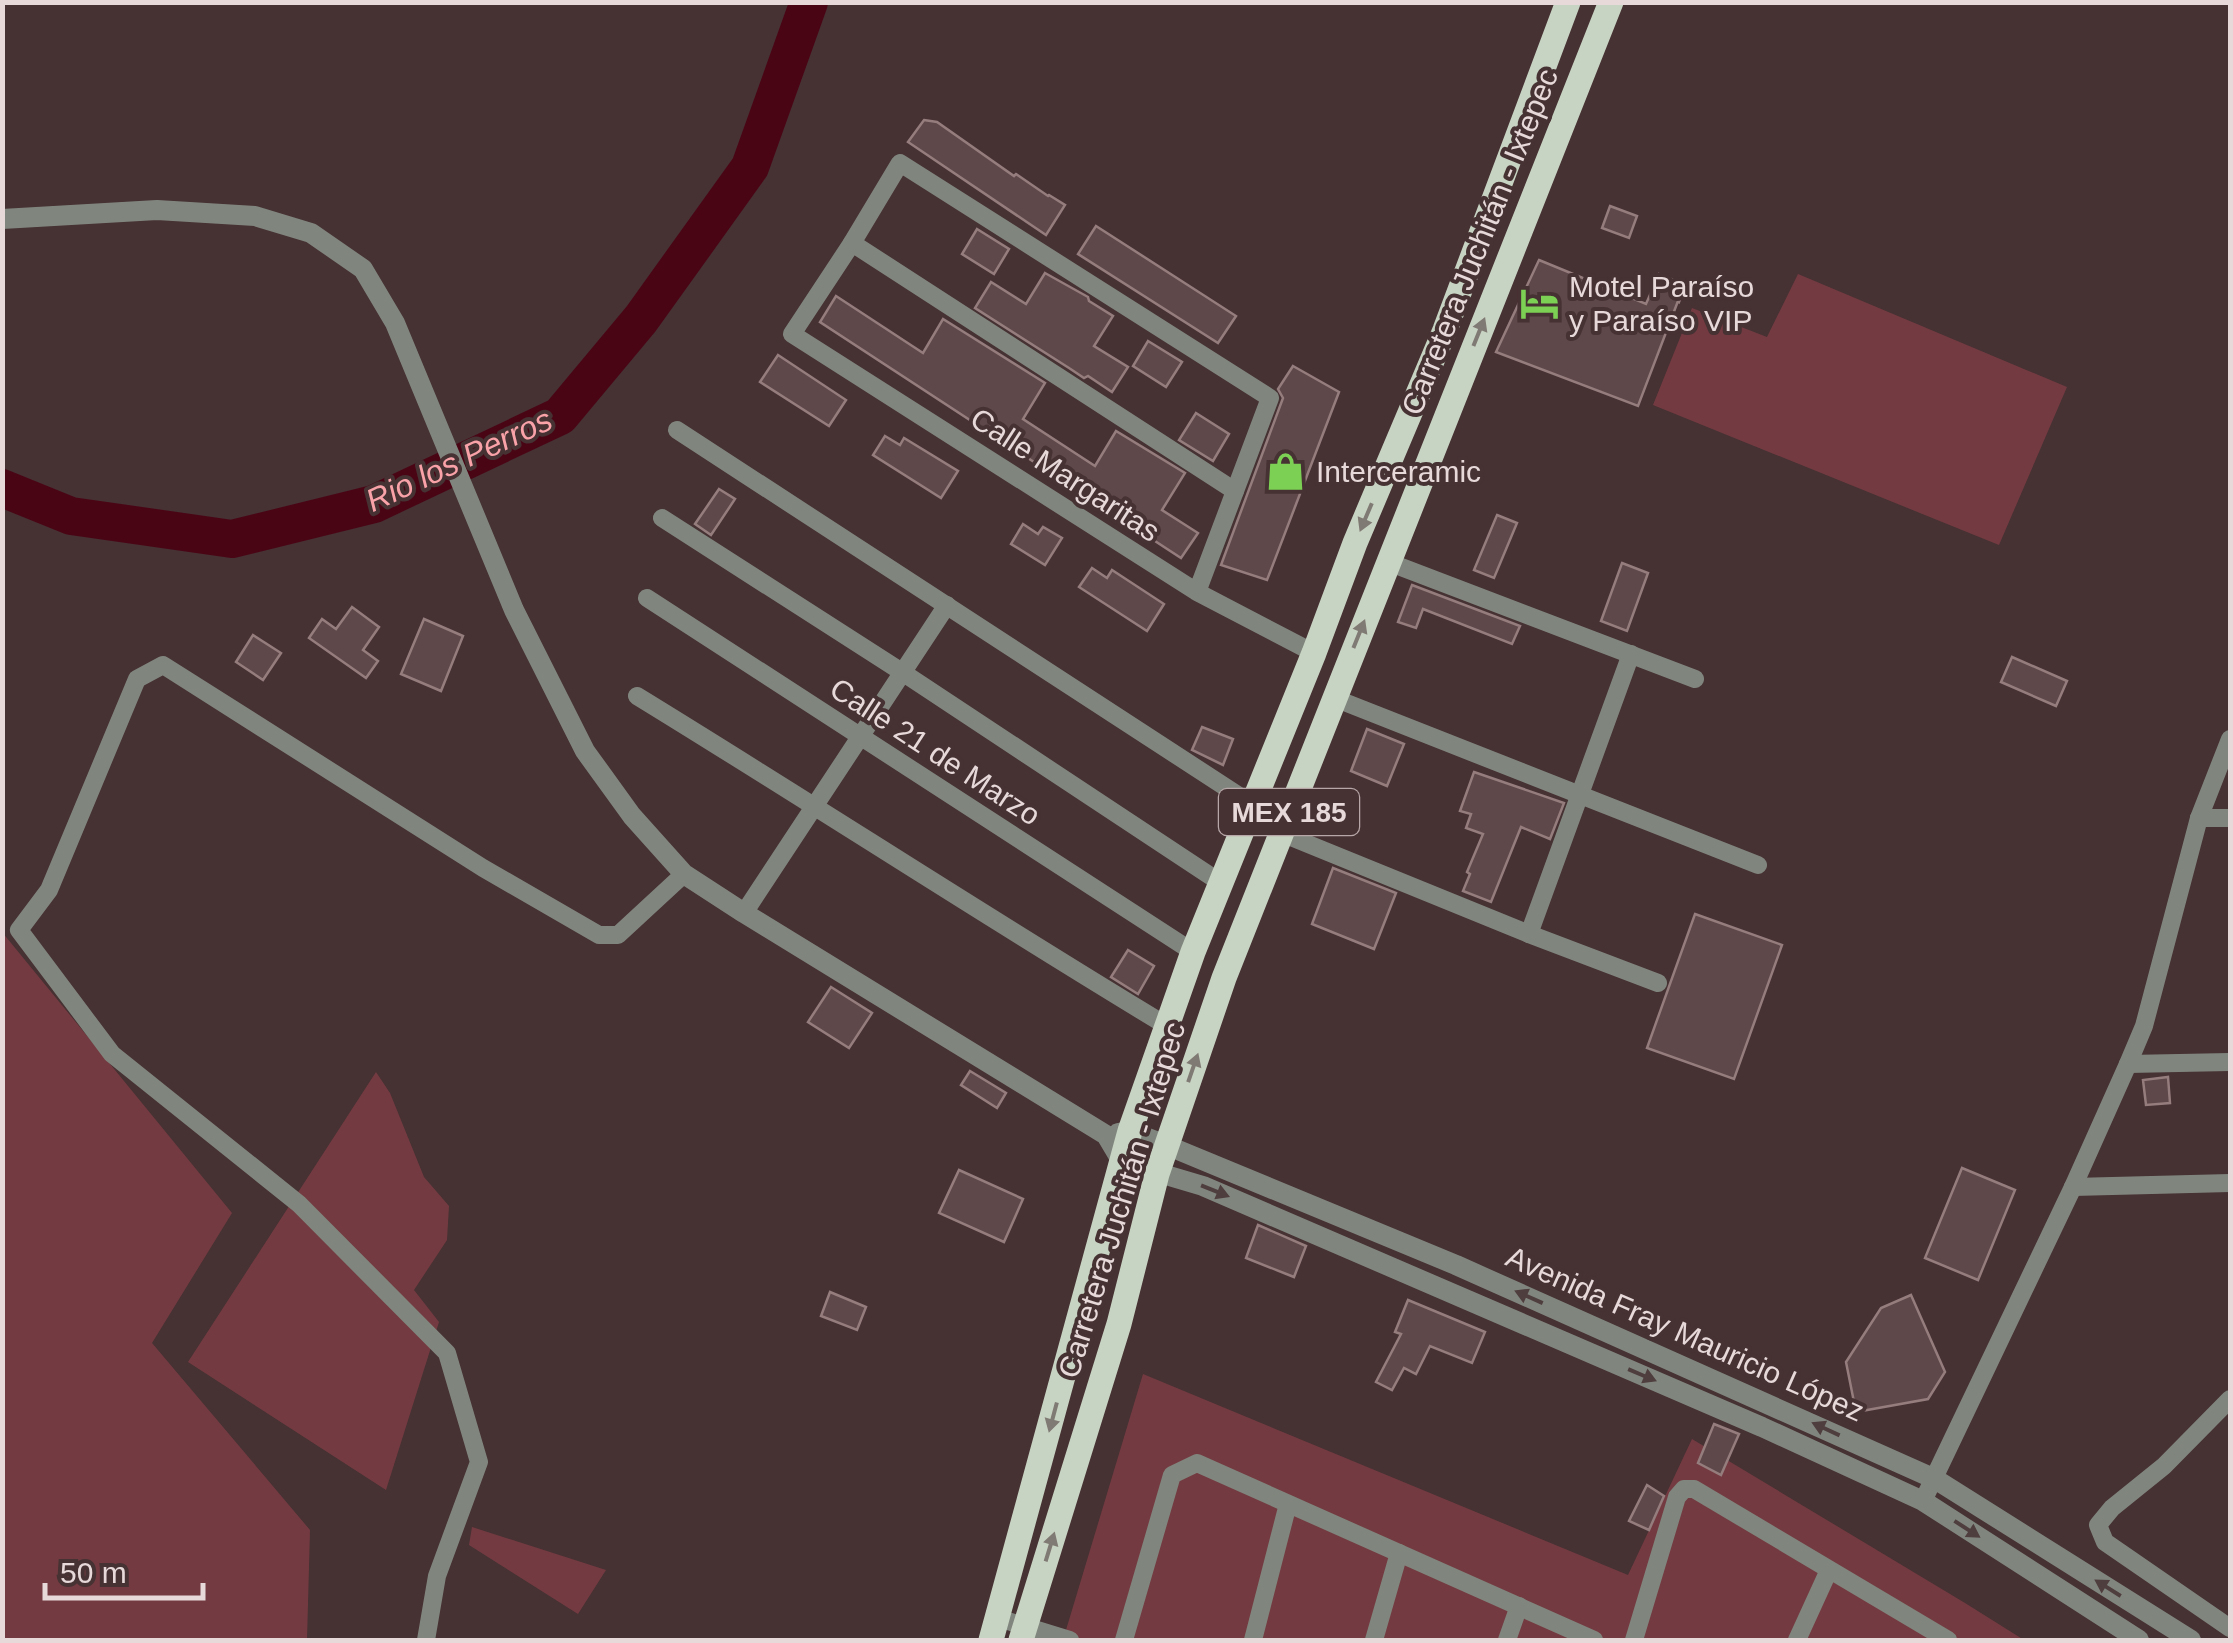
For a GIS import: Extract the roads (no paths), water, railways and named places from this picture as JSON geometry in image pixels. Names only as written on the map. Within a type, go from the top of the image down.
[{"type":"main road","name":"Carretera Juchitán - Ixtepec","points":[[994,1629],[1122,1162],[1118,1133],[1167,1026],[1355,544],[1445,330],[1568,2]]},
{"type":"main road","name":"Carretera Juchitán - Ixtepec","points":[[1024,1633],[1119,1324],[1156,1174],[1224,978],[1611,2]]},
{"type":"main road","points":[[1509,159],[1543,172]]},
{"type":"street","points":[[1196,592],[1235,491],[1270,398],[900,164],[852,244],[1235,491]]},
{"type":"street","name":"Avenida Fray Mauricio López","points":[[2,219],[157,210],[255,216],[312,233],[363,269],[394,324],[514,610],[585,751],[632,816],[684,874],[744,913],[1118,1133],[1166,1145],[1456,1265],[1935,1479],[2191,1640]]},
{"type":"street","name":"Calle Margaritas","points":[[852,244],[792,334],[1196,592],[1314,653]]},
{"type":"street","points":[[677,430],[1253,805]]},
{"type":"street","points":[[662,518],[1221,883]]},
{"type":"street","points":[[1388,562],[1695,679]]},
{"type":"street","name":"Calle 21 de Marzo","points":[[647,598],[1193,952]]},
{"type":"street","points":[[744,913],[947,605]]},
{"type":"street","points":[[1528,934],[1631,654]]},
{"type":"street","points":[[426,1640],[438,1576],[479,1462],[447,1353],[299,1204],[112,1054],[19,930],[49,890],[137,679],[163,666],[483,868],[600,934],[618,935],[684,874]]},
{"type":"street","points":[[638,696],[1167,1026]]},
{"type":"street","points":[[1334,698],[1758,864]]},
{"type":"street","points":[[1923,1502],[2073,1187],[2144,1026],[2200,818],[2230,739]]},
{"type":"street","points":[[2200,818],[2230,818]]},
{"type":"street","points":[[1280,833],[1528,934],[1658,982]]},
{"type":"street","points":[[2128,1064],[2230,1062]]},
{"type":"street","name":"Avenida Fray Mauricio López","points":[[1122,1162],[1203,1186],[1762,1427],[1923,1502],[2138,1640]]},
{"type":"street","points":[[2073,1187],[2230,1183]]},
{"type":"street","points":[[2230,1400],[2098,1525],[2105,1542],[2230,1628]]},
{"type":"street","points":[[1124,1640],[1172,1475],[1197,1463],[1594,1640]]},
{"type":"street","points":[[1634,1640],[1677,1497],[1684,1489],[1694,1489],[1948,1640]]},
{"type":"street","points":[[1253,1640],[1288,1504]]},
{"type":"street","points":[[1374,1640],[1399,1552]]},
{"type":"street","points":[[1797,1640],[1829,1570]]},
{"type":"street","points":[[1507,1640],[1519,1606]]},
{"type":"street","points":[[994,1629],[1070,1640]]},
{"type":"waterway","name":"Rio los Perros","points":[[2,488],[71,516],[232,539],[374,504],[560,416],[641,319],[750,167],[809,2]]},
{"type":"place","name":"Motel Paraíso y Paraíso VIP","points":[[1539,304]]},
{"type":"place","name":"Interceramic","points":[[1286,472]]}]
